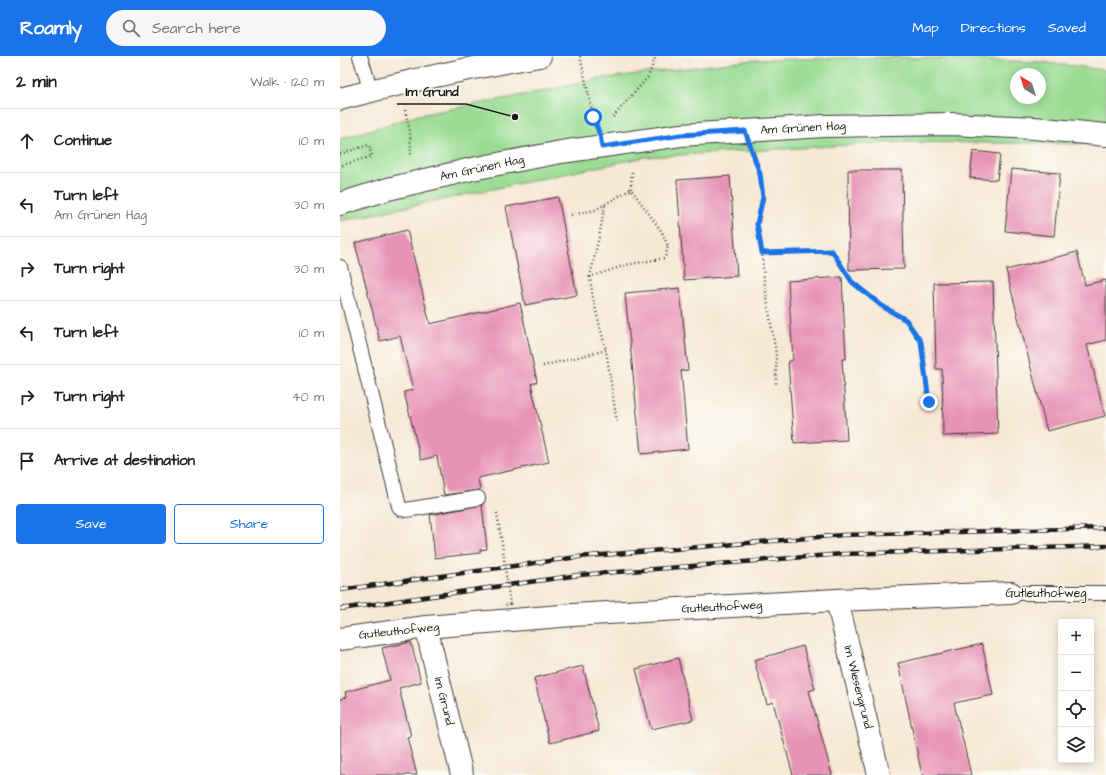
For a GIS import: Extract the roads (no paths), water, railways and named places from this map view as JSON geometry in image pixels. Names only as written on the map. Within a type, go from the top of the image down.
[{"type":"street","points":[[340,99],[440,74],[540,56]]},
{"type":"street","name":"Am Grünen Hag","points":[[340,204],[412,183],[472,169],[561,152],[601,141],[824,126],[952,124],[1034,128],[1106,135]]},
{"type":"street","name":"Gutleuthofweg","points":[[340,639],[426,627],[573,615],[837,600],[1011,593]]},
{"type":"street","name":"Im Wiesengrund","points":[[837,600],[879,775]]},
{"type":"street","name":"Im Grund","points":[[426,627],[462,775]]},
{"type":"lane","points":[[360,56],[371,91]]},
{"type":"lane","points":[[340,267],[399,506],[401,509],[406,510],[478,498]]},
{"type":"lane","name":"Gutleuthofweg","points":[[1011,593],[1106,593]]},
{"type":"railway","points":[[340,590],[578,557],[843,535],[1106,528]]},
{"type":"railway","points":[[340,609],[579,575],[843,554],[1106,546]]},
{"type":"place","name":"Im Grund","points":[[515,117]]}]
